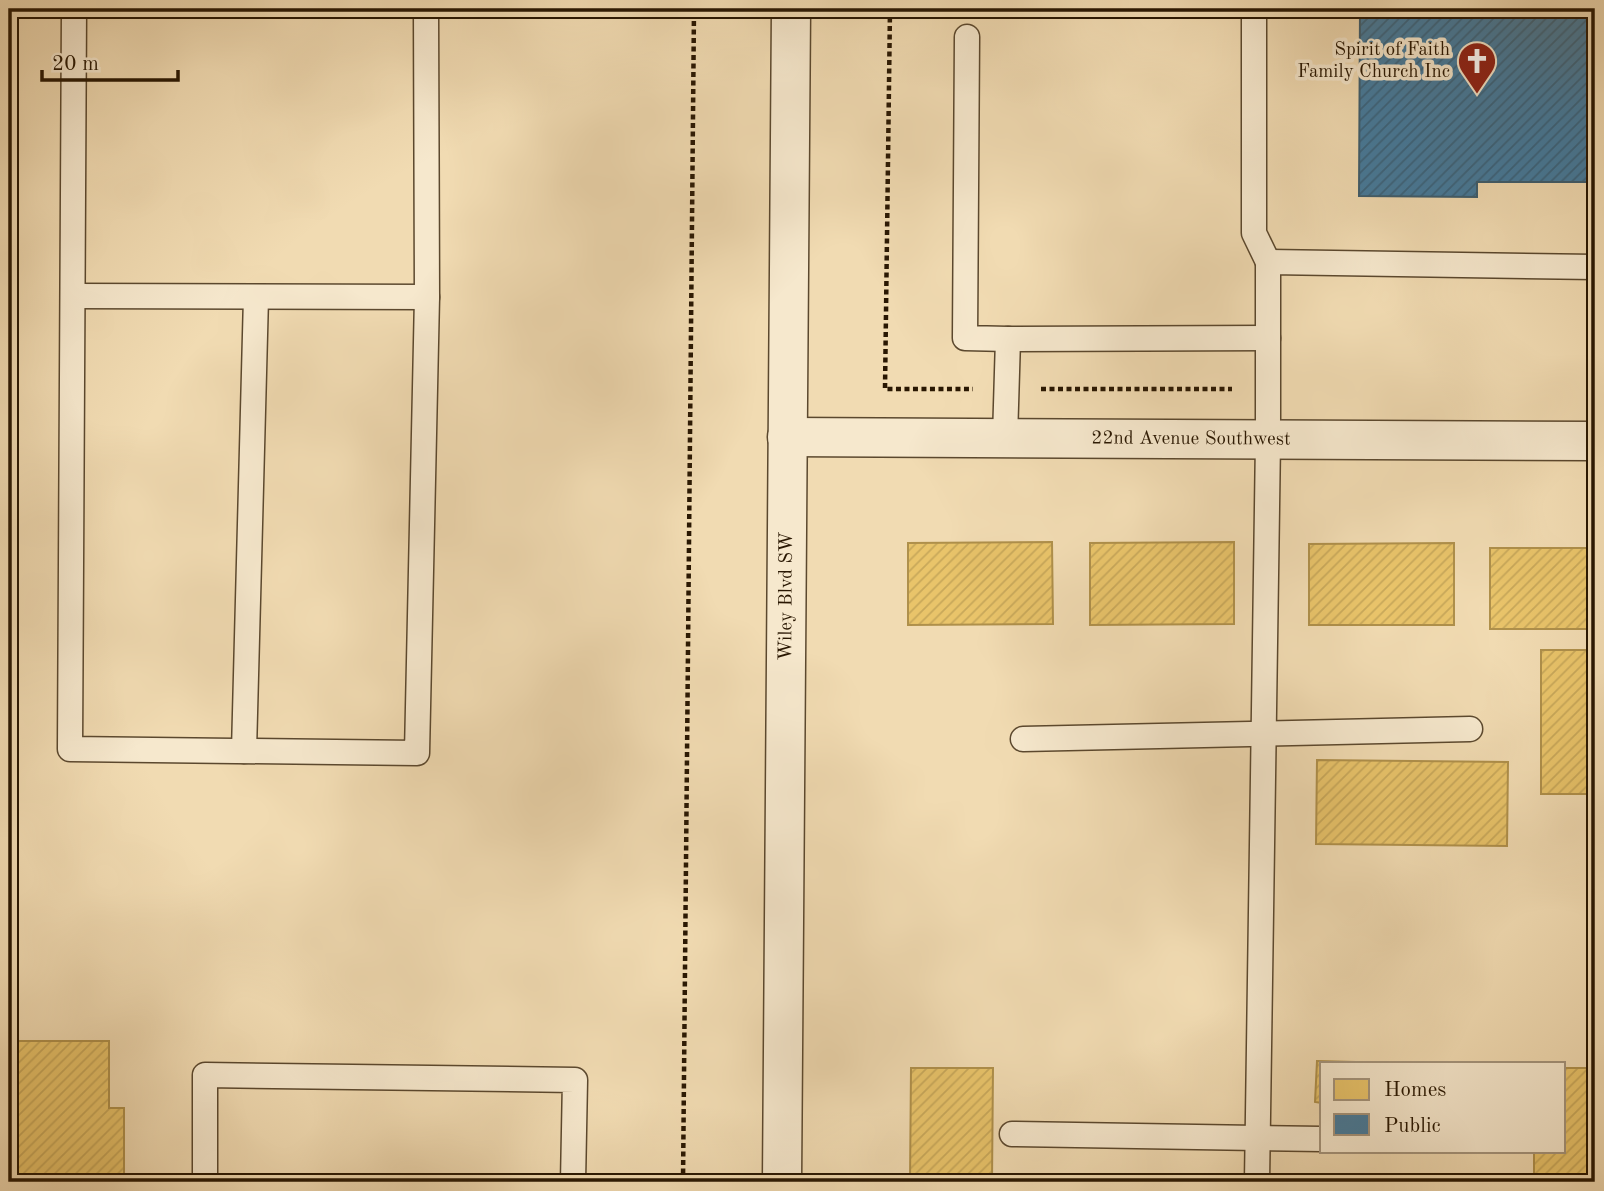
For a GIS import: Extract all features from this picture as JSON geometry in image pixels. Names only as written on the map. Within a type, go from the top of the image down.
[{"type":"street","name":"Wiley Blvd SW","points":[[782,1182],[791,9]]},
{"type":"street","name":"22nd Avenue Southwest","points":[[786,437],[1595,441]]},
{"type":"lane","points":[[74,9],[70,749],[417,753],[427,297],[426,9]]},
{"type":"lane","points":[[1254,9],[1254,233],[1268,261],[1268,440],[1257,1182]]},
{"type":"lane","points":[[967,37],[965,338],[1268,338]]},
{"type":"lane","points":[[1268,261],[1595,267]]},
{"type":"lane","points":[[73,296],[427,297]]},
{"type":"lane","points":[[244,751],[256,297]]},
{"type":"lane","points":[[1004,438],[1009,339]]},
{"type":"lane","points":[[1023,738],[1470,729]]},
{"type":"lane","points":[[205,1182],[205,1075],[575,1080],[573,1182]]},
{"type":"lane","points":[[1012,1134],[1320,1139]]},
{"type":"path","points":[[683,1182],[694,9]]},
{"type":"building: Homes","points":[[1052,542],[1053,624],[908,625],[908,543]]},
{"type":"building: Homes","points":[[1234,542],[1234,624],[1090,625],[1090,543]]},
{"type":"building: Homes","points":[[1454,543],[1454,625],[1309,625],[1309,544]]},
{"type":"building: Homes","points":[[1490,548],[1595,548],[1595,629],[1490,629]]},
{"type":"building: Homes","points":[[1541,650],[1595,650],[1595,794],[1541,794]]},
{"type":"building: Homes","points":[[1317,760],[1508,762],[1507,846],[1316,844]]},
{"type":"building: Homes","points":[[9,1041],[109,1041],[109,1108],[124,1108],[124,1182],[9,1182]]},
{"type":"building: Homes","points":[[1317,1061],[1356,1062],[1320,1062],[1320,1103],[1315,1102]]},
{"type":"building: Homes","points":[[911,1068],[993,1068],[992,1182],[910,1182]]},
{"type":"building: Homes","points":[[1566,1068],[1595,1068],[1595,1182],[1534,1182],[1534,1152],[1566,1152]]},
{"type":"building: Public","name":"Spirit of Faith Family Church Inc","points":[[1360,9],[1595,9],[1595,182],[1477,182],[1477,197],[1359,196]]},
{"type":"place","name":"Spirit of Faith Family Church Inc","points":[[1477,95]]}]
